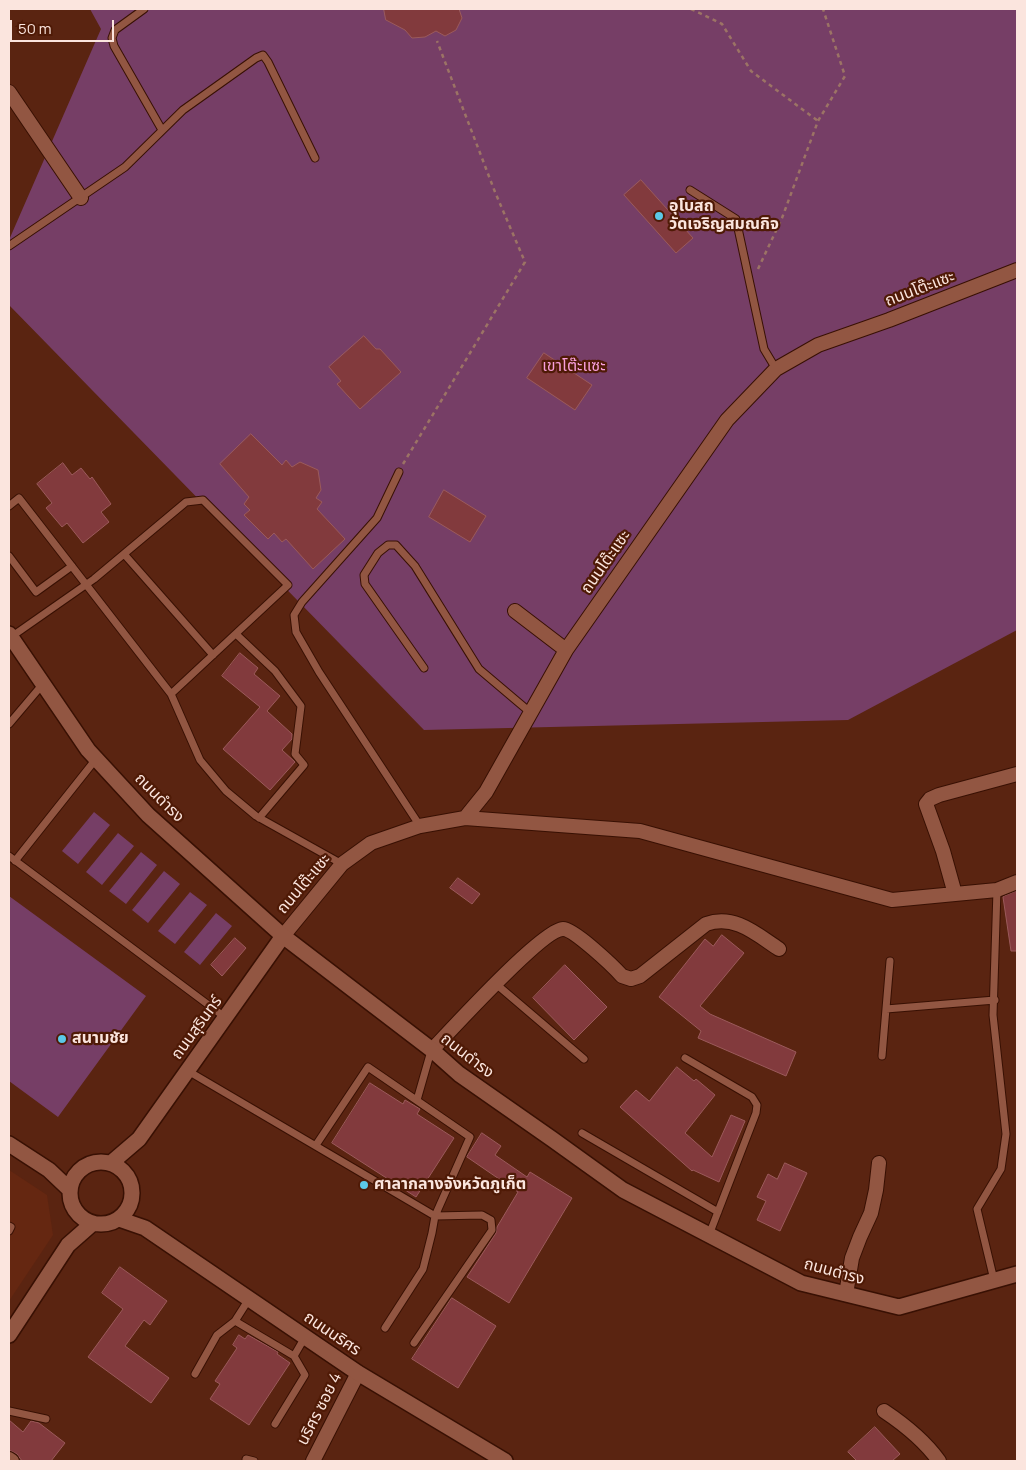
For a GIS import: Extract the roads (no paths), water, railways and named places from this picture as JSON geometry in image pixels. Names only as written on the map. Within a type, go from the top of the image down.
[{"type":"street","points":[[9,92],[81,198]]},
{"type":"street","name":"ถนนโต๊ะแซะ","points":[[283,936],[342,864],[371,843],[420,826],[465,818],[486,792],[566,650],[727,420],[776,369],[818,345],[889,320],[1017,270]]},
{"type":"street","points":[[515,610],[566,650]]},
{"type":"street","name":"ถนนดำรง","points":[[10,636],[88,750],[148,815],[283,936],[432,1050],[459,1074],[623,1190],[801,1283],[899,1307],[1017,1274]]},
{"type":"street","points":[[955,894],[943,851],[926,804],[930,799],[939,795],[1017,774]]},
{"type":"street","points":[[465,818],[640,831],[892,900],[998,890],[1017,882]]},
{"type":"street","points":[[432,1050],[518,961],[555,930],[564,929],[576,935],[622,976],[631,979],[640,976],[706,924],[717,920],[728,921],[747,928],[779,949]]},
{"type":"street","name":"ถนนสุรินทร์","points":[[111,1163],[139,1139],[283,936]]},
{"type":"street","name":"ถนนสุรินทร์","points":[[127,1175],[139,1139]]},
{"type":"street","points":[[9,1144],[49,1170],[69,1189]]},
{"type":"street","points":[[102,1161],[120,1168],[127,1175],[131,1184],[130,1204],[125,1213],[118,1219],[102,1225],[93,1223],[77,1214],[70,1198],[69,1189],[76,1172],[92,1162],[102,1161]]},
{"type":"street","points":[[846,1294],[852,1258],[871,1213],[880,1163]]},
{"type":"street","points":[[49,1170],[76,1172]]},
{"type":"street","name":"ถนนนริศร","points":[[130,1204],[145,1228]]},
{"type":"street","points":[[68,1245],[77,1214]]},
{"type":"street","name":"ถนนนริศร","points":[[118,1219],[145,1228],[358,1372],[505,1461]]},
{"type":"street","points":[[9,1335],[68,1245],[93,1223]]},
{"type":"street","name":"นริศร ซอย 4","points":[[313,1461],[358,1372]]},
{"type":"street","points":[[884,1411],[909,1428],[925,1443],[939,1461]]},
{"type":"lane","points":[[144,9],[115,30],[112,38],[114,46],[162,130]]},
{"type":"lane","points":[[9,246],[125,166],[183,110],[256,58],[263,56],[268,62],[315,158]]},
{"type":"lane","points":[[690,190],[736,219],[764,349],[776,369]]},
{"type":"lane","points":[[398,472],[377,518],[302,602],[294,615],[296,632],[314,664],[420,826]]},
{"type":"lane","points":[[9,506],[19,498],[171,694],[200,760],[226,791],[259,818],[342,864]]},
{"type":"lane","points":[[10,636],[87,584],[186,502],[203,500],[288,585],[171,694]]},
{"type":"lane","points":[[424,668],[365,584],[364,575],[378,553],[388,545],[396,545],[415,566],[479,668],[531,714]]},
{"type":"lane","points":[[124,554],[213,655]]},
{"type":"lane","points":[[9,556],[36,592],[72,566]]},
{"type":"lane","points":[[236,634],[275,671],[301,706],[294,754],[304,765],[259,818]]},
{"type":"lane","points":[[9,724],[42,685]]},
{"type":"lane","points":[[96,758],[12,859],[226,1018]]},
{"type":"lane","points":[[994,1280],[977,1209],[1001,1169],[1006,1134],[993,1015],[998,890]]},
{"type":"lane","points":[[882,1056],[890,961]]},
{"type":"lane","points":[[496,984],[584,1059]]},
{"type":"lane","points":[[886,1009],[995,1000]]},
{"type":"lane","points":[[417,1100],[432,1050]]},
{"type":"lane","points":[[684,1058],[752,1097],[757,1105],[756,1113],[709,1235]]},
{"type":"lane","points":[[316,1145],[368,1067],[470,1137],[435,1216],[423,1269],[385,1328]]},
{"type":"lane","points":[[188,1071],[435,1216],[482,1215],[492,1220],[492,1230],[414,1343]]},
{"type":"lane","points":[[582,1133],[718,1212]]},
{"type":"lane","points":[[9,1226],[11,1227],[9,1231]]},
{"type":"lane","points":[[195,1374],[216,1335],[235,1321],[249,1299]]},
{"type":"lane","points":[[235,1321],[294,1356],[305,1375],[275,1424]]},
{"type":"lane","points":[[294,1356],[305,1337]]},
{"type":"lane","points":[[9,1411],[46,1419]]},
{"type":"lane","points":[[246,1459],[254,1461]]},
{"type":"place","name":"อุโบสถ วัดเจริญสมณกิจ","points":[[659,216]]},
{"type":"place","name":"สนามชัย","points":[[62,1039]]},
{"type":"place","name":"ศาลากลางจังหวัดภูเก็ต","points":[[364,1185]]},
{"type":"park label","name":"เขาโต๊ะแซะ","points":[[574,367]]}]
